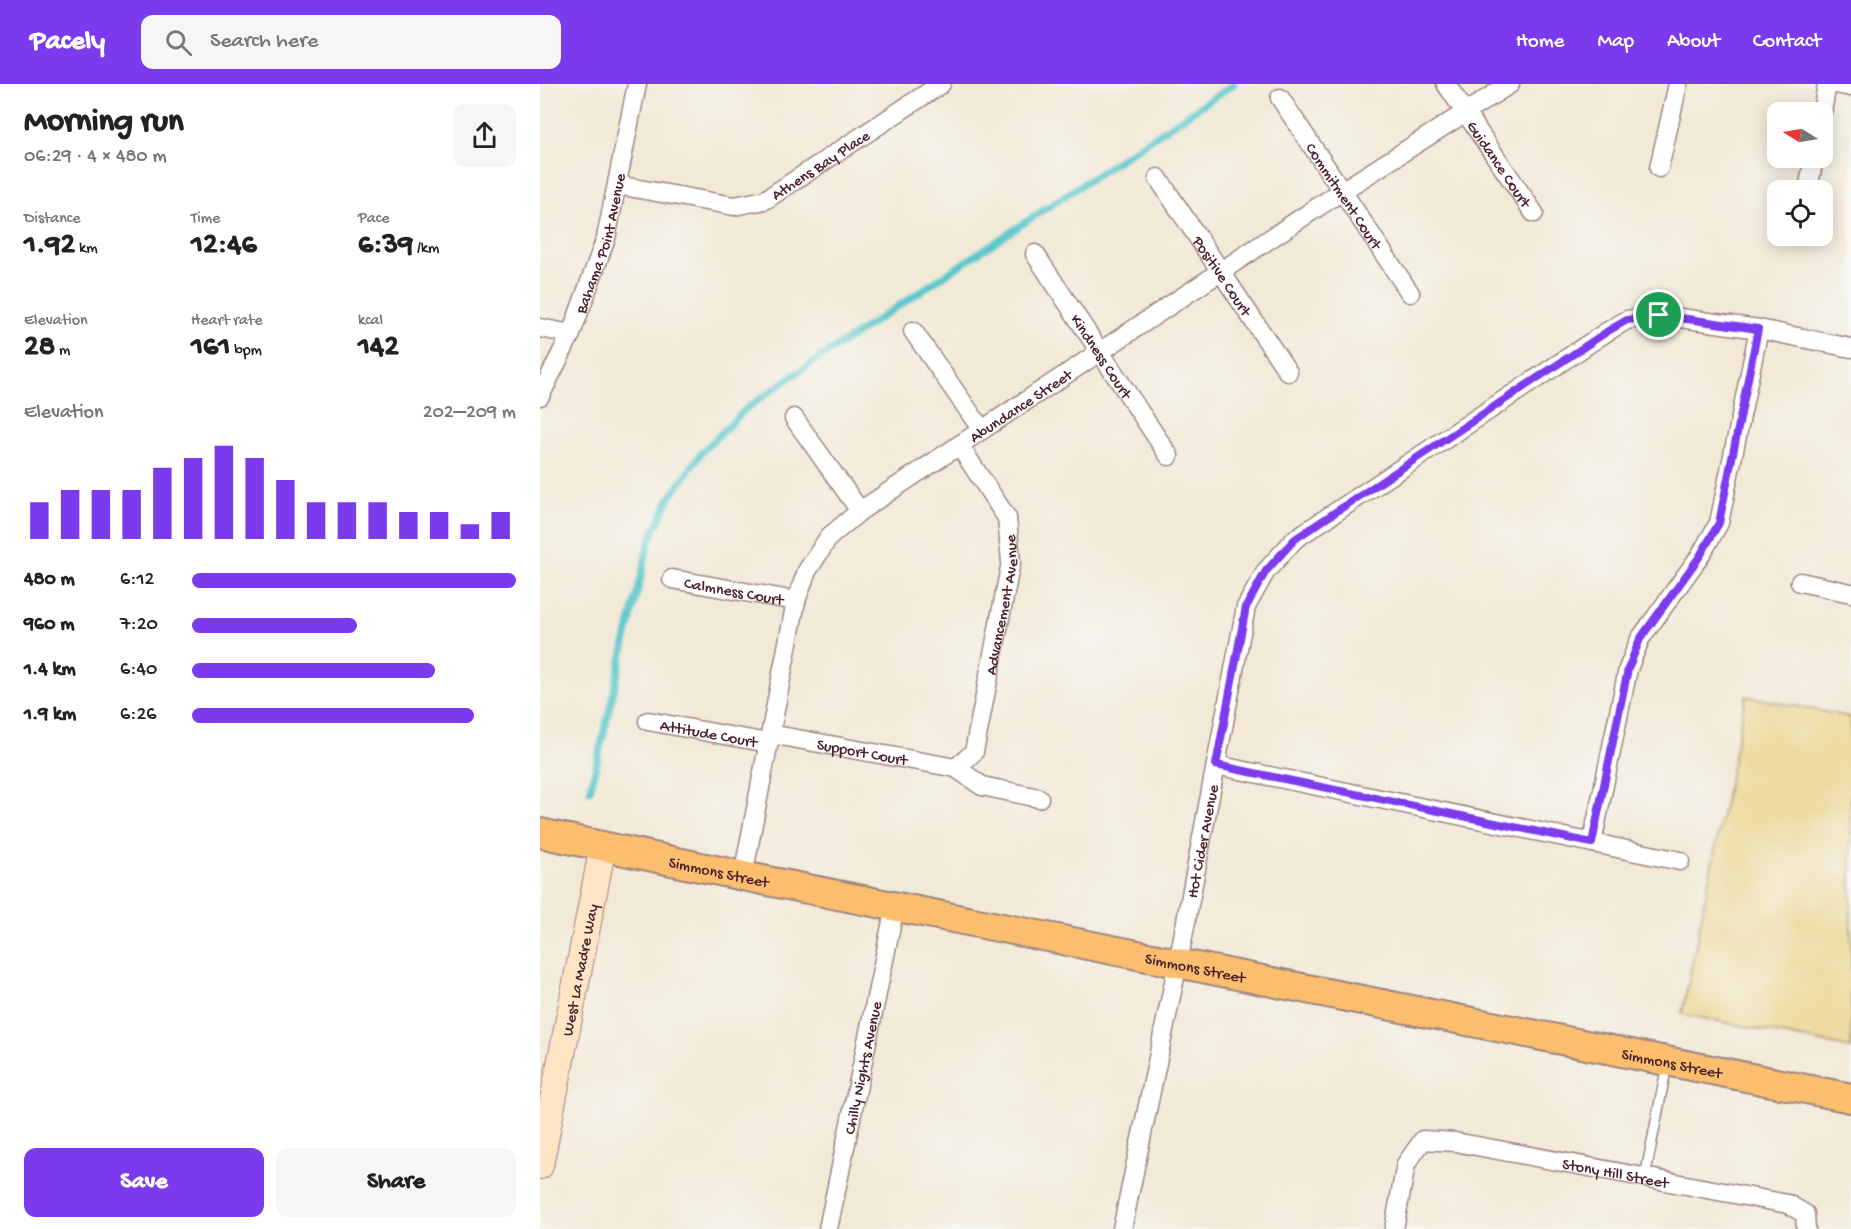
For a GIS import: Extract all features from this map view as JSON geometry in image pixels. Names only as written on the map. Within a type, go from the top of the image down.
[{"type":"main road","name":"Simmons Street","points":[[540,833],[895,907],[1851,1098]]},
{"type":"street","name":"Bahama Point Avenue","points":[[540,396],[571,334],[606,238],[637,84]]},
{"type":"street","name":"Athens Bay Place","points":[[617,185],[734,206],[765,200],[941,84]]},
{"type":"street","name":"Guidance Court","points":[[1446,84],[1534,213]]},
{"type":"street","name":"Abundance Street","points":[[743,876],[796,601],[807,571],[830,537],[860,511],[1099,351],[1510,84]]},
{"type":"street","points":[[1659,168],[1678,84]]},
{"type":"street","points":[[1824,102],[1827,84]]},
{"type":"street","points":[[1835,84],[1851,87]]},
{"type":"street","name":"Commitment Court","points":[[1280,98],[1410,293]]},
{"type":"street","name":"Positive Court","points":[[1158,178],[1288,372]]},
{"type":"street","name":"Kindness Court","points":[[1035,254],[1169,456]]},
{"type":"street","name":"Hot Cider Avenue","points":[[1122,1229],[1178,963],[1246,607],[1266,571],[1295,539],[1627,320],[1659,315],[1758,329]]},
{"type":"street","points":[[540,328],[571,334]]},
{"type":"street","points":[[1592,843],[1628,669],[1640,639],[1700,556],[1719,523],[1758,329],[1851,348]]},
{"type":"street","points":[[913,330],[982,430]]},
{"type":"street","points":[[794,418],[860,511]]},
{"type":"street","name":"Advancement Avenue","points":[[956,768],[974,752],[1011,562],[1007,518],[959,445]]},
{"type":"street","name":"Calmness Court","points":[[672,579],[796,601]]},
{"type":"street","points":[[1800,582],[1851,593]]},
{"type":"street","name":"Attitude Court","points":[[648,721],[769,738]]},
{"type":"street","name":"Support Court","points":[[769,738],[956,768]]},
{"type":"street","points":[[1216,765],[1680,861]]},
{"type":"street","points":[[956,768],[982,786],[1039,798]]},
{"type":"street","name":"West La Madre Way","points":[[540,1166],[603,846]]},
{"type":"street","name":"Chilly Nights Avenue","points":[[828,1229],[895,907]]},
{"type":"street","name":"Stony Hill Street","points":[[1394,1229],[1406,1164],[1423,1140],[1455,1142],[1788,1204],[1806,1222]]},
{"type":"lane","points":[[1645,1177],[1668,1061]]},
{"type":"sand","points":[[1746,696],[1851,717],[1851,1048],[1682,1014]]},
{"type":"waterway","points":[[590,791],[649,543],[669,499],[702,452],[747,408],[791,377],[1234,84]]},
{"type":"route","points":[[1659,315],[1758,329],[1719,523],[1700,556],[1640,639],[1628,669],[1592,843],[1216,765],[1246,607],[1266,571],[1295,539],[1608,331],[1627,320],[1659,315]]}]
